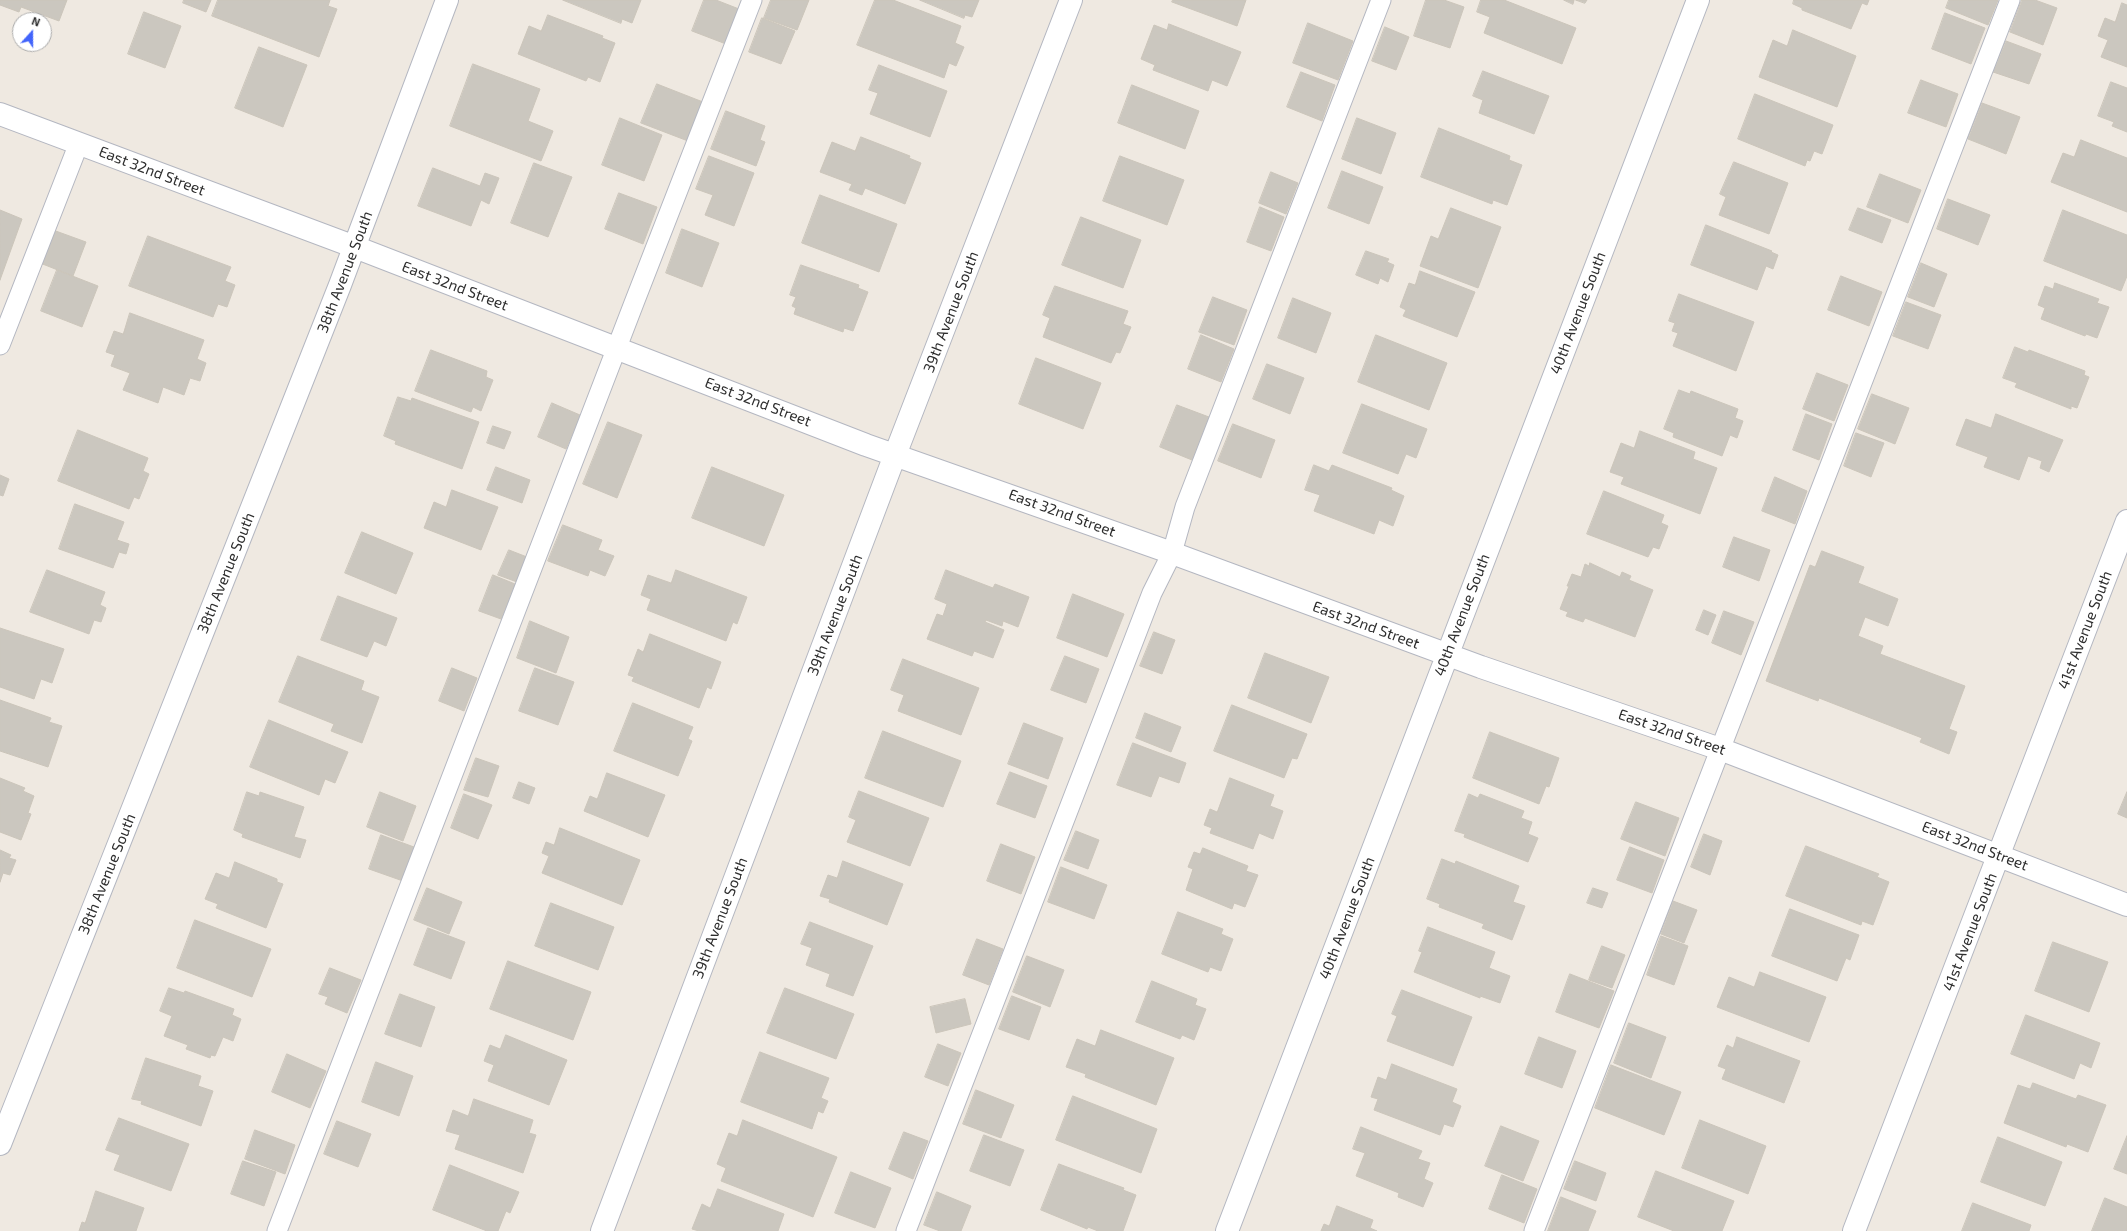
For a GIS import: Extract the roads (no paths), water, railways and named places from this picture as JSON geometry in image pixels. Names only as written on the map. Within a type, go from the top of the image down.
[{"type":"street","name":"38th Avenue South","points":[[0,1144],[355,247],[447,0]]},
{"type":"street","name":"39th Avenue South","points":[[602,1231],[895,455],[1071,0]]},
{"type":"street","name":"40th Avenue South","points":[[1227,1231],[1698,0]]},
{"type":"street","name":"East 32nd Street","points":[[0,114],[355,247],[895,455],[934,467],[1172,553],[1447,655],[1720,749],[2127,905]]},
{"type":"street","name":"41st Avenue South","points":[[1854,1231],[2000,856],[2127,521]]},
{"type":"lane","points":[[277,1231],[752,0]]},
{"type":"lane","points":[[906,1231],[1152,593],[1172,553],[1185,507],[1381,0]]},
{"type":"lane","points":[[1534,1231],[2010,0]]},
{"type":"lane","points":[[0,345],[79,143]]}]
